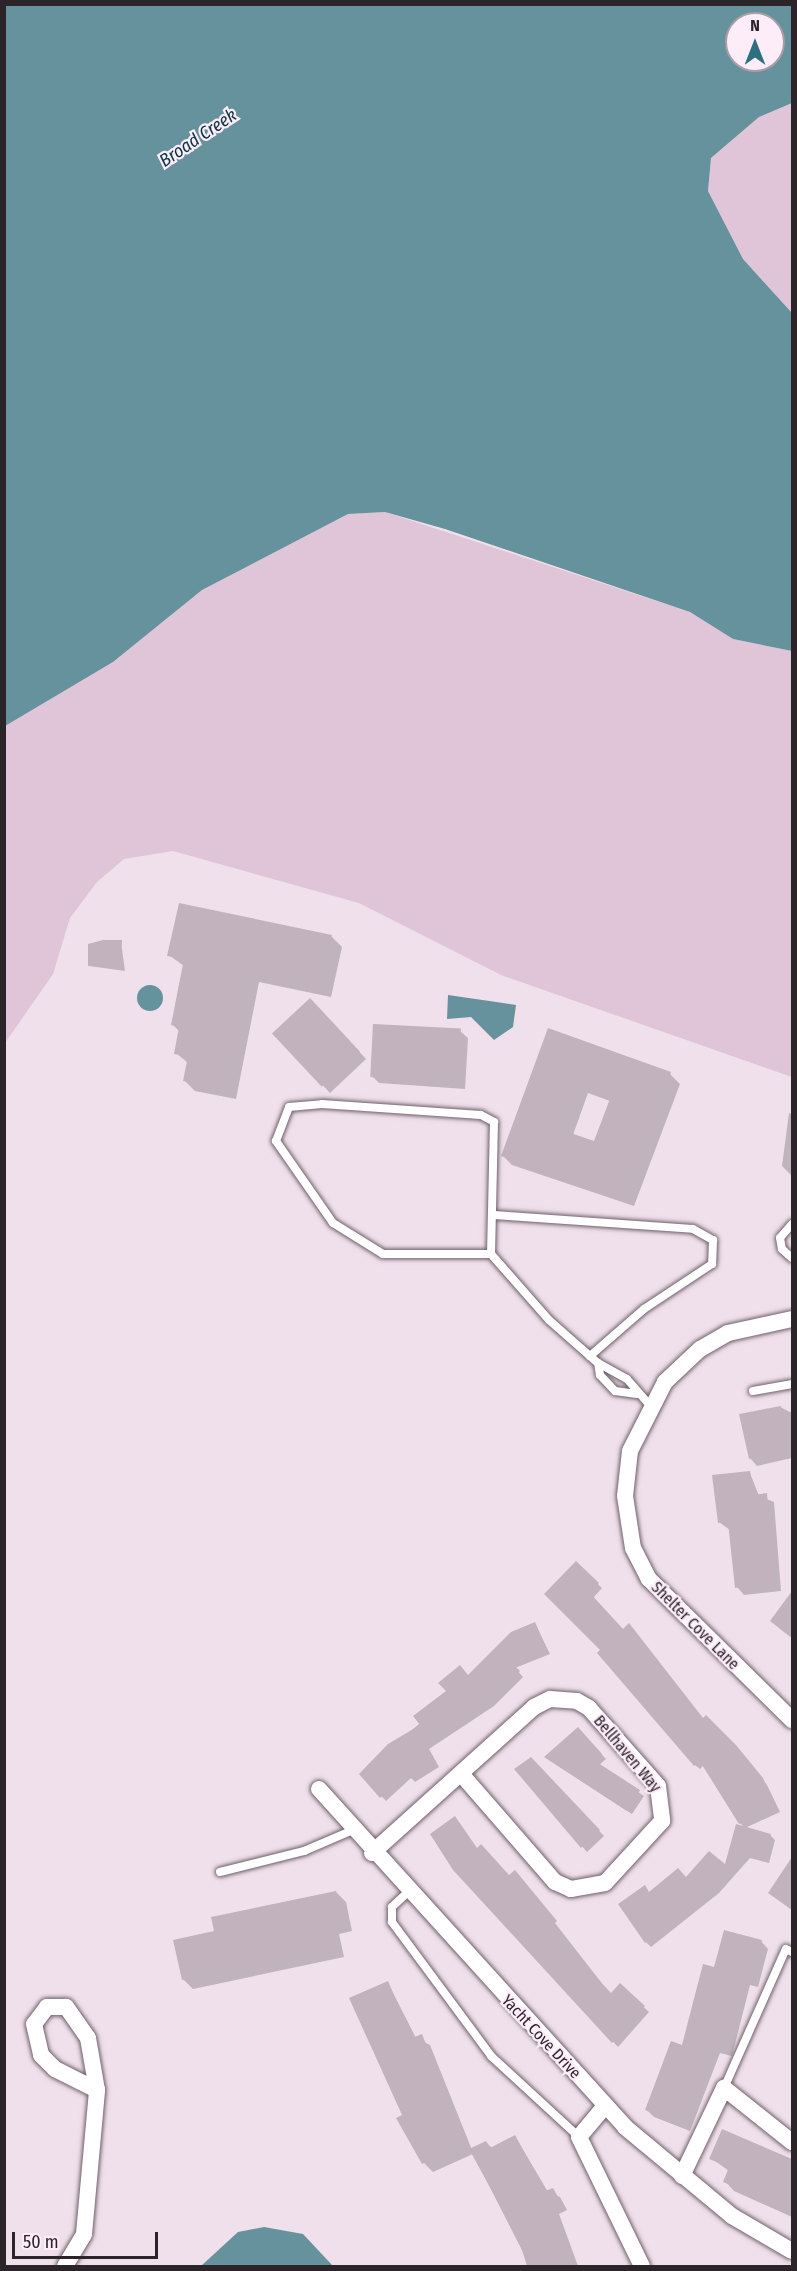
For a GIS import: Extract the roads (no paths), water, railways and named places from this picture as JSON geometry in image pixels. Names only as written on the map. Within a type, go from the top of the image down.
[{"type":"street","name":"Shelter Cove Lane","points":[[792,1320],[735,1331],[700,1349],[643,1400],[626,1465],[626,1513],[641,1566],[664,1598],[792,1720]]},
{"type":"street","name":"Bellhaven Way","points":[[372,1853],[534,1707],[550,1699],[577,1701],[658,1786],[662,1821],[605,1883],[571,1889],[555,1882],[460,1774]]},
{"type":"street","name":"Yacht Cove Drive","points":[[319,1789],[372,1853],[604,2106],[682,2176],[732,2216],[792,2251]]},
{"type":"street","points":[[65,2266],[84,2234],[97,2090],[88,2038],[66,2007],[47,2007],[34,2024],[41,2055],[55,2069],[97,2090]]},
{"type":"street","points":[[682,2176],[724,2088],[792,2142]]},
{"type":"street","points":[[604,2106],[579,2137],[642,2266]]},
{"type":"lane","points":[[491,1254],[383,1254],[361,1242],[324,1209],[276,1141],[279,1124],[289,1107],[303,1104],[481,1114],[498,1130],[491,1254],[549,1320],[598,1363],[627,1379],[643,1400]]},
{"type":"lane","points":[[494,1215],[693,1229],[713,1240],[712,1264],[644,1309],[590,1356]]},
{"type":"lane","points":[[792,1224],[780,1238],[782,1249],[792,1258]]},
{"type":"lane","points":[[598,1363],[600,1375],[615,1391],[643,1400]]},
{"type":"lane","points":[[753,1392],[792,1384]]},
{"type":"lane","points":[[220,1872],[304,1851],[353,1830]]},
{"type":"lane","points":[[408,1892],[392,1907],[392,1923],[491,2056],[579,2137]]},
{"type":"lane","points":[[724,2088],[786,1948],[792,1952]]},
{"type":"water","name":"Broad Creek","points":[[4,5],[792,5],[792,103],[759,117],[711,158],[708,191],[743,259],[792,313],[792,651],[733,639],[690,612],[445,529],[385,512],[348,514],[202,590],[113,662],[5,726]]},
{"type":"water","points":[[150,985],[159,989],[163,998],[159,1007],[150,1011],[141,1007],[137,998],[141,989]]},
{"type":"water","points":[[448,995],[516,1005],[513,1027],[494,1040],[471,1017],[447,1019]]},
{"type":"water","points":[[264,2227],[303,2234],[333,2266],[201,2266],[238,2232]]}]
